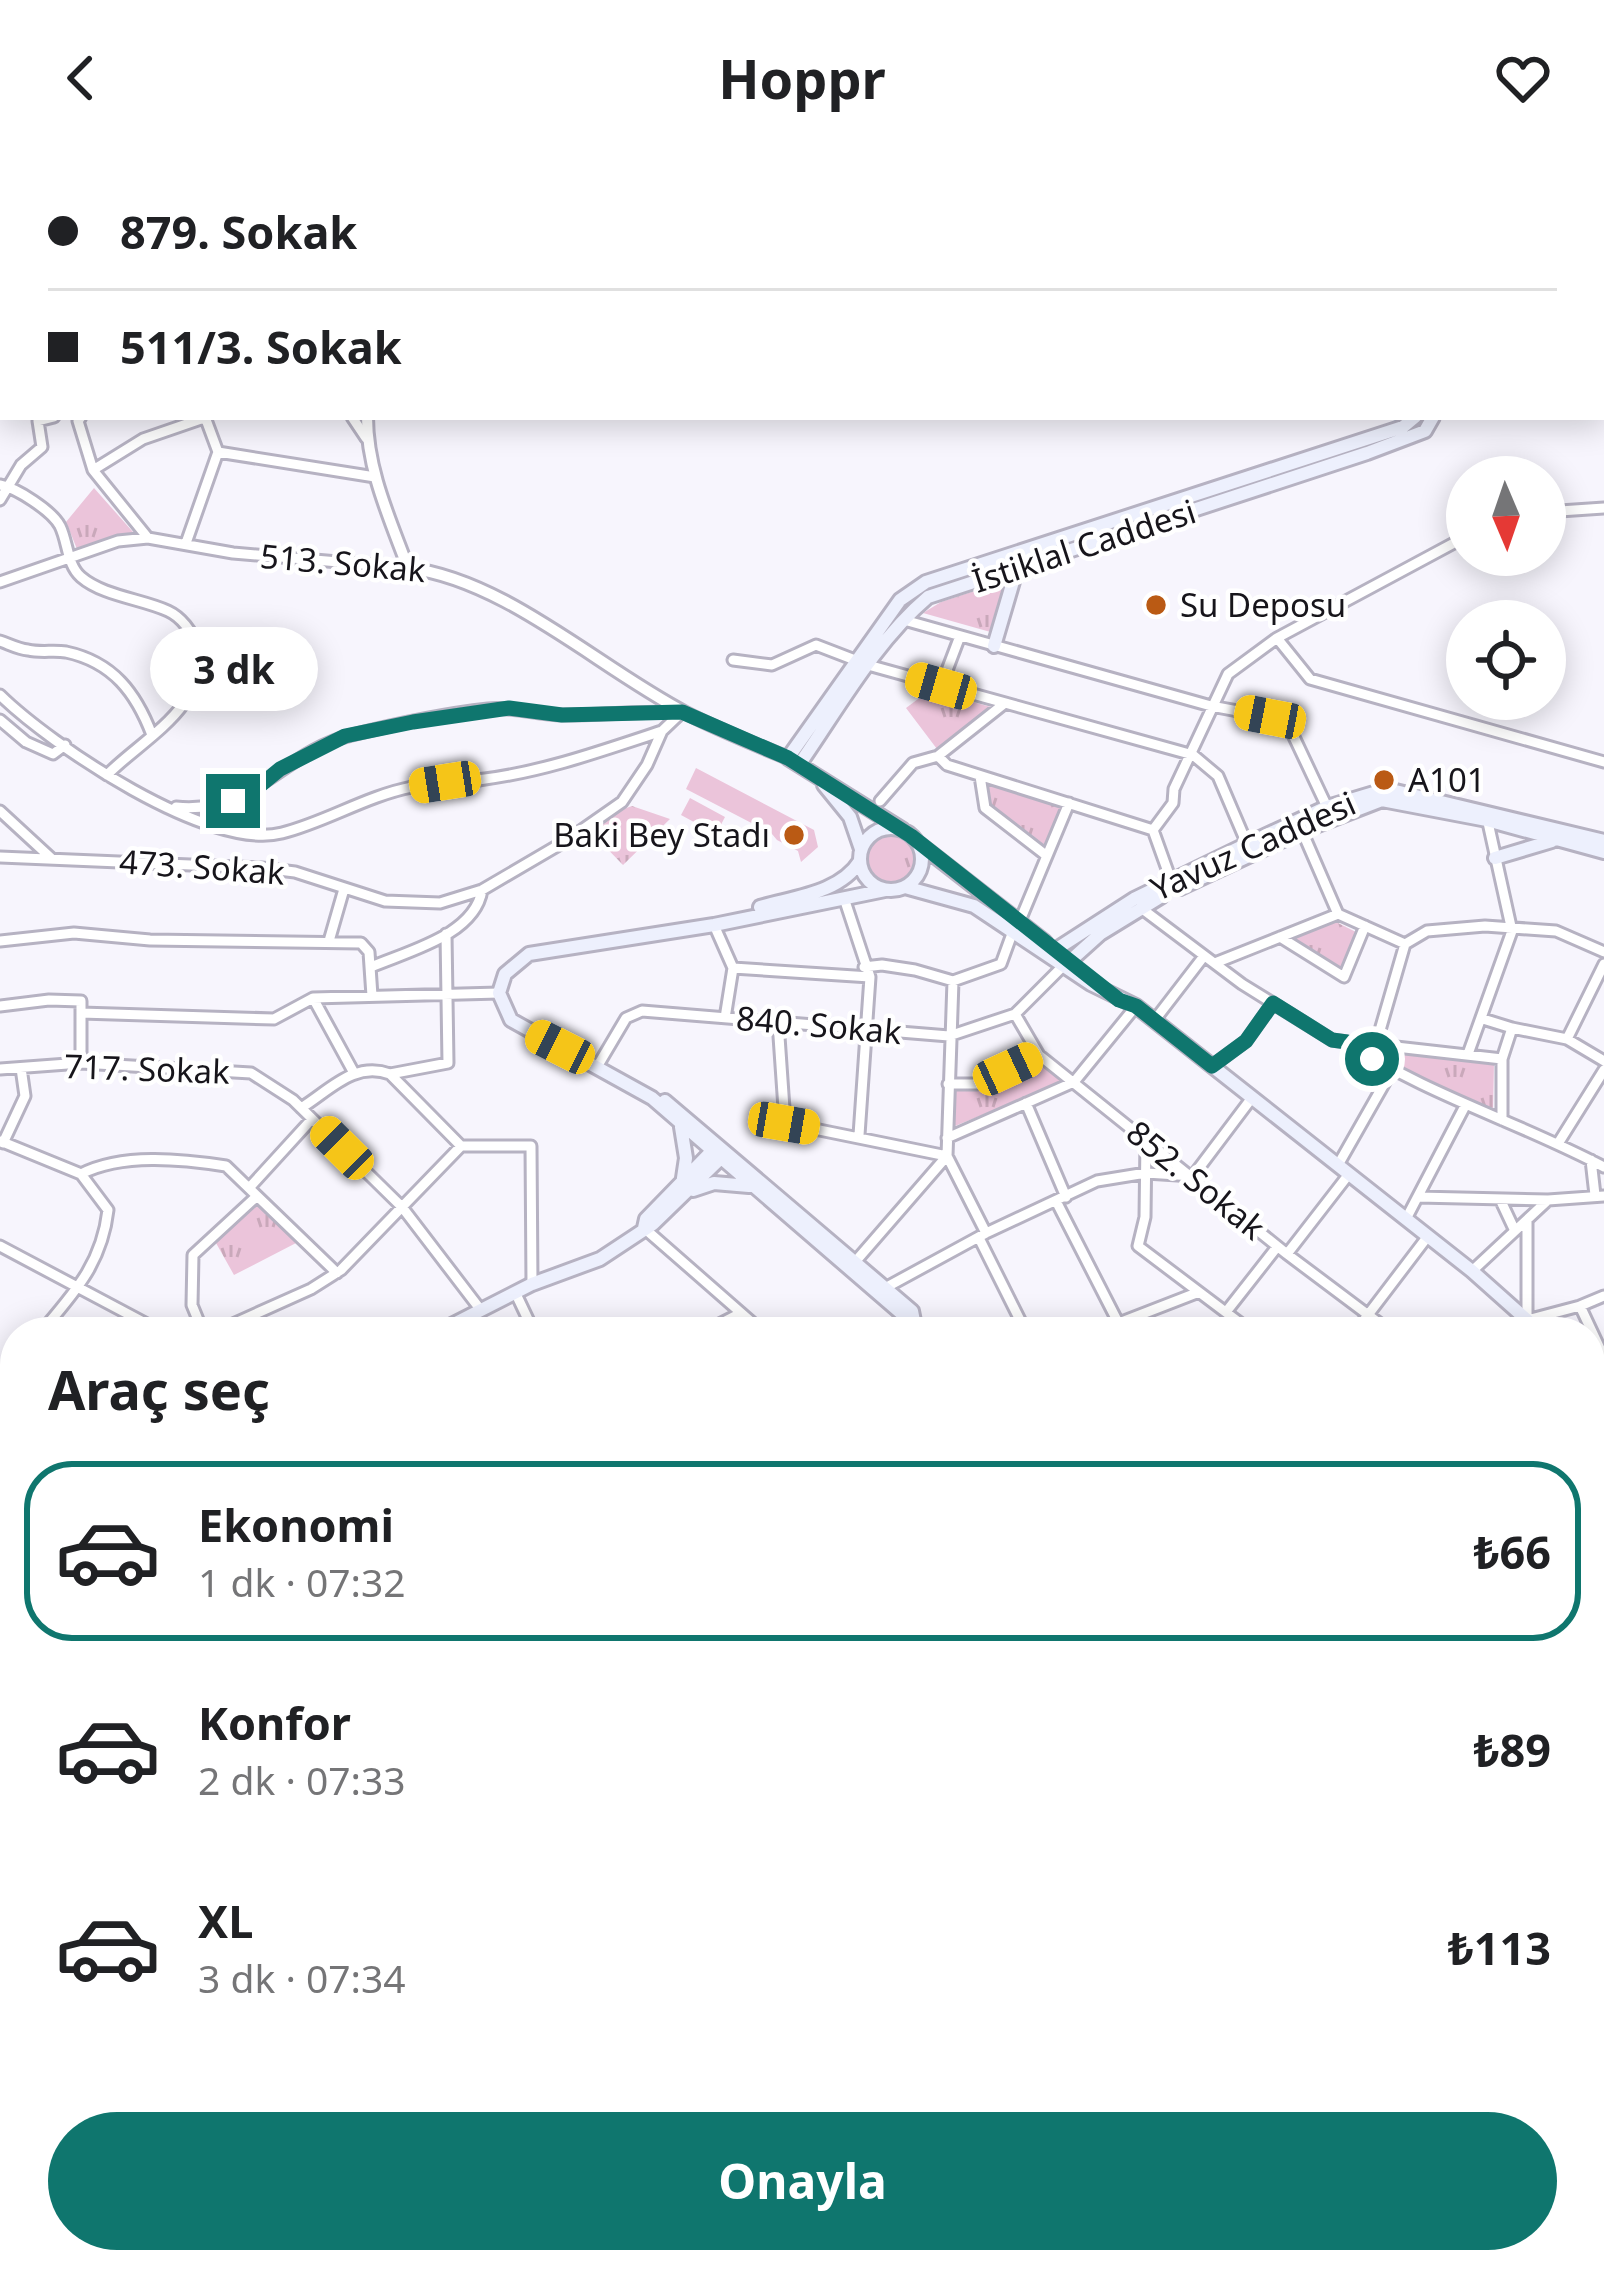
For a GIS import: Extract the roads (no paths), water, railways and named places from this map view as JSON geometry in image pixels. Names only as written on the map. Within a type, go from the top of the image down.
[{"type":"main road","name":"İstiklal Caddesi","points":[[794,762],[900,599],[926,582],[1403,427],[1411,420]]},
{"type":"main road","name":"İstiklal Caddesi","points":[[863,662],[928,598],[1367,453],[1424,431],[1430,420]]},
{"type":"main road","points":[[994,646],[1016,568]]},
{"type":"main road","points":[[794,762],[903,830],[1011,923],[1119,1000],[1136,1006],[1472,1270],[1521,1317]]},
{"type":"main road","points":[[794,762],[837,799],[850,817],[868,880],[885,890]]},
{"type":"main road","name":"Yavuz Caddesi","points":[[1052,952],[1134,899],[1246,844],[1327,807],[1387,789],[1604,841]]},
{"type":"main road","name":"Yavuz Caddesi","points":[[1067,963],[1139,907],[1301,831],[1382,800],[1487,816],[1604,852]]},
{"type":"main road","points":[[742,918],[758,908],[840,882],[872,834],[903,830]]},
{"type":"main road","points":[[1496,858],[1556,839]]},
{"type":"main road","points":[[905,887],[914,881],[922,863],[918,843]]},
{"type":"main road","points":[[912,1317],[912,1311],[855,1262],[680,1126],[652,1098],[522,1028],[506,1012],[500,993],[505,974],[529,954],[714,925],[905,887],[974,906],[1011,923]]},
{"type":"main road","points":[[652,1098],[668,1102],[750,1186],[898,1317]]},
{"type":"main road","points":[[680,1126],[685,1186]]},
{"type":"main road","points":[[465,1317],[532,1284],[600,1259],[644,1228],[718,1152]]},
{"type":"main road","points":[[685,1186],[750,1186]]},
{"type":"street","points":[[0,500],[21,465],[43,447],[38,422],[46,420]]},
{"type":"street","points":[[80,420],[93,470],[148,538]]},
{"type":"street","points":[[93,470],[143,439],[197,420]]},
{"type":"street","points":[[186,543],[218,452],[206,420]]},
{"type":"street","points":[[354,420],[366,438]]},
{"type":"street","points":[[368,420],[366,438],[375,477],[408,568]]},
{"type":"street","points":[[218,452],[375,477]]},
{"type":"street","points":[[6,486],[59,522],[76,573],[88,582],[174,613],[193,634],[200,662],[190,694],[170,722],[107,775]]},
{"type":"street","points":[[1566,511],[1604,508]]},
{"type":"street","name":"513. Sokak","points":[[0,582],[118,541],[148,538],[233,553],[450,574],[556,632],[682,712],[794,762]]},
{"type":"street","points":[[1153,830],[1173,803],[1174,789],[1228,674],[1277,638],[1446,547]]},
{"type":"street","points":[[904,620],[1211,706],[1286,720],[1327,807]]},
{"type":"street","points":[[941,686],[960,636]]},
{"type":"street","points":[[1277,638],[1310,679],[1604,762]]},
{"type":"street","points":[[0,641],[28,651],[65,652],[102,665],[126,684],[152,735]]},
{"type":"street","points":[[733,660],[772,664],[816,645],[941,686],[1193,754],[1217,776],[1246,844]]},
{"type":"street","points":[[0,695],[23,718],[120,786],[207,826],[252,836],[281,834],[406,788],[484,779],[582,758],[662,730]]},
{"type":"street","points":[[880,801],[913,763],[938,756],[1005,704]]},
{"type":"street","points":[[165,806],[204,810],[233,801],[280,769],[345,736],[413,722],[509,708],[562,715],[682,712]]},
{"type":"street","name":"473. Sokak","points":[[0,857],[262,868],[295,872],[385,901],[440,903],[482,890],[622,802],[647,765],[662,730],[682,712]]},
{"type":"street","points":[[0,720],[26,742],[53,754],[65,745]]},
{"type":"street","points":[[938,756],[947,765],[1153,830]]},
{"type":"street","points":[[980,776],[985,808],[1047,856]]},
{"type":"street","points":[[733,968],[867,972],[883,965],[953,981],[1000,964],[1011,923],[1069,803]]},
{"type":"street","points":[[0,811],[51,859]]},
{"type":"street","points":[[1468,1054],[1512,931],[1487,816]]},
{"type":"street","points":[[1153,830],[1172,883]]},
{"type":"street","points":[[1301,831],[1338,914],[1406,944]]},
{"type":"street","points":[[329,941],[344,889]]},
{"type":"street","points":[[371,968],[446,934],[477,910],[482,890]]},
{"type":"street","points":[[844,898],[867,972],[859,1135]]},
{"type":"street","points":[[1139,907],[1332,1040],[1502,1059]]},
{"type":"street","points":[[1215,963],[1338,914]]},
{"type":"street","points":[[714,925],[733,968],[725,1018]]},
{"type":"street","points":[[1280,937],[1344,977],[1365,926]]},
{"type":"street","points":[[1376,1044],[1406,944],[1427,932],[1485,926],[1556,931],[1604,952]]},
{"type":"street","points":[[0,940],[74,933],[167,941],[361,944],[369,952],[372,996]]},
{"type":"street","points":[[390,1074],[448,1063],[446,934]]},
{"type":"street","points":[[1051,978],[1052,952]]},
{"type":"street","points":[[1154,1021],[1204,956]]},
{"type":"street","name":"840. Sokak","points":[[597,1066],[626,1018],[642,1011],[950,1036],[1015,1015],[1067,963]]},
{"type":"street","points":[[1568,1039],[1604,964]]},
{"type":"street","points":[[953,981],[947,1156],[1019,1317]]},
{"type":"street","points":[[0,1006],[49,1000],[80,1007],[274,1019],[313,998],[500,993]]},
{"type":"street","points":[[313,998],[354,1073]]},
{"type":"street","points":[[1212,1066],[1246,1041],[1273,1003]]},
{"type":"street","points":[[947,1138],[1074,1082],[1136,1006]]},
{"type":"street","points":[[80,1007],[81,1063]]},
{"type":"street","name":"852. Sokak","points":[[1015,1015],[1039,1054],[1371,1317]]},
{"type":"street","points":[[1483,1019],[1568,1039],[1604,1065],[1559,1142]]},
{"type":"street","points":[[778,1022],[784,1123],[947,1156]]},
{"type":"street","points":[[1502,1120],[1502,1059],[1512,1028]]},
{"type":"street","points":[[1347,1042],[1465,1106],[1559,1142],[1604,1167]]},
{"type":"street","points":[[948,1084],[976,1084],[1039,1054]]},
{"type":"street","name":"717. Sokak","points":[[0,1069],[81,1063],[250,1072],[301,1108],[402,1207],[480,1309]]},
{"type":"street","points":[[21,1067],[25,1096],[1,1142],[81,1174],[108,1210],[104,1243],[79,1287],[54,1317]]},
{"type":"street","points":[[301,1108],[354,1073],[376,1068],[390,1074],[461,1146],[531,1146],[532,1284]]},
{"type":"street","points":[[1287,1255],[1343,1169],[1392,1070]]},
{"type":"street","points":[[885,1288],[1097,1181],[1146,1173],[1193,1176],[1251,1099]]},
{"type":"street","points":[[1026,1103],[1061,1199],[1116,1317]]},
{"type":"street","points":[[1406,1219],[1465,1106]]},
{"type":"street","points":[[197,1317],[192,1305],[193,1255],[313,1119]]},
{"type":"street","points":[[1146,1139],[1145,1217],[1138,1246],[1232,1317]]},
{"type":"street","points":[[248,1317],[337,1273],[461,1146]]},
{"type":"street","points":[[855,1262],[947,1156]]},
{"type":"street","points":[[1418,1197],[1548,1200],[1600,1196],[1591,1160]]},
{"type":"street","points":[[81,1174],[102,1163],[119,1161],[226,1166],[337,1273]]},
{"type":"street","points":[[1500,1199],[1515,1231]]},
{"type":"street","points":[[1472,1270],[1548,1200]]},
{"type":"street","points":[[1527,1220],[1530,1317]]},
{"type":"street","points":[[644,1228],[746,1317]]},
{"type":"street","points":[[1365,1317],[1428,1236]]},
{"type":"street","points":[[0,1246],[134,1317]]},
{"type":"street","points":[[1226,1312],[1277,1246]]},
{"type":"street","points":[[1145,1317],[1199,1292]]},
{"type":"street","points":[[516,1294],[527,1317]]},
{"type":"street","points":[[1552,1317],[1604,1295]]},
{"type":"street","points":[[1580,1306],[1585,1317]]},
{"type":"street","points":[[733,1317],[741,1313]]},
{"type":"waterway","points":[[1387,426],[1398,420]]},
{"type":"place","name":"Su Deposu","points":[[1156,605]]},
{"type":"place","name":"A101","points":[[1384,780]]},
{"type":"place","name":"Baki Bey Stadı","points":[[794,835]]}]
